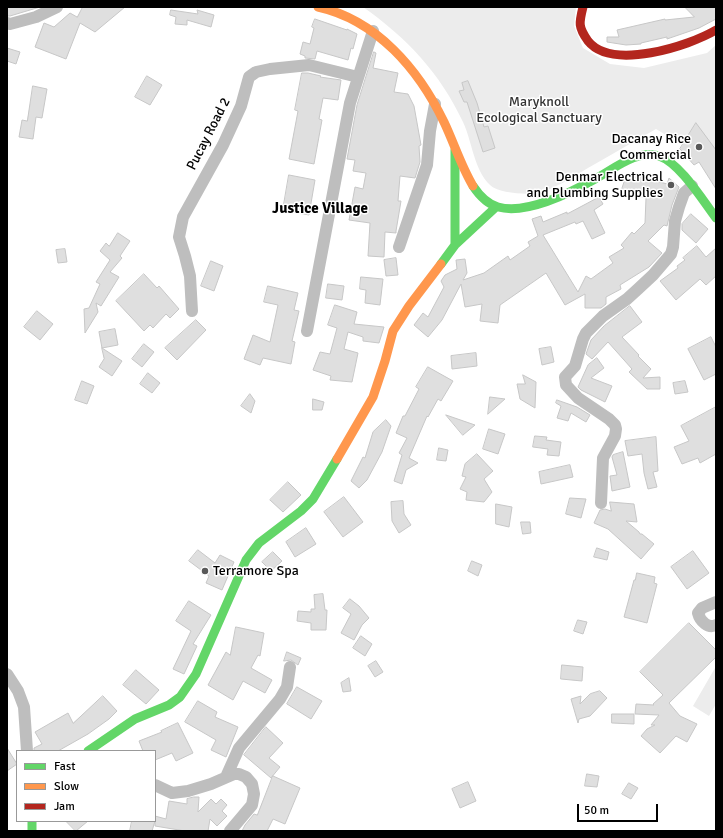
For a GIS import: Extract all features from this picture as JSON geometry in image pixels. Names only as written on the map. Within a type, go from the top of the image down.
[{"type":"main road","points":[[318,7],[342,14],[359,22],[373,31],[401,58],[416,75],[436,104],[473,186],[483,198],[496,207],[508,209],[530,206],[585,185],[622,164],[642,155],[655,155],[668,160],[676,166],[716,218]]},
{"type":"main road","points":[[583,7],[579,23],[585,39],[593,46],[611,53],[628,56],[679,47],[699,40],[716,30]]},
{"type":"main road","points":[[455,245],[456,146]]},
{"type":"main road","points":[[89,750],[135,719],[169,705],[180,697],[196,674],[246,560],[259,543],[301,511],[313,499],[356,428],[373,398],[393,331],[409,306],[455,245],[496,207]]},
{"type":"street","points":[[7,23],[10,24],[36,17],[57,7]]},
{"type":"street","points":[[307,331],[350,102],[373,31]]},
{"type":"street","name":"Pucay Road 2","points":[[192,311],[190,276],[180,237],[183,217],[223,145],[241,106],[249,77],[256,72],[270,69],[309,65],[358,77]]},
{"type":"street","points":[[399,247],[427,165],[430,131],[436,104]]},
{"type":"street","points":[[601,503],[603,458],[615,436],[615,425],[609,419],[578,398],[564,382],[565,378],[575,366],[583,339],[588,330],[653,276],[671,254],[674,246],[675,221],[679,206],[684,193],[692,186]]},
{"type":"street","points":[[716,602],[702,608],[698,613],[702,622],[707,626],[712,627],[716,625]]},
{"type":"street","points":[[226,777],[239,748],[280,699],[287,687],[290,668]]},
{"type":"street","points":[[7,674],[18,690],[24,707],[27,750]]},
{"type":"street","points":[[156,785],[172,793],[188,791],[211,784],[234,774],[240,774],[246,777],[252,784],[254,794],[252,805],[230,831]]},
{"type":"green space","name":"Maryknoll Ecological Sanctuary","points":[[363,7],[576,7],[574,26],[583,48],[610,64],[644,68],[707,53],[716,45],[716,174],[707,160],[656,129],[570,179],[543,192],[526,194],[512,193],[494,188],[480,172],[463,122],[454,104],[433,72],[394,31]]},
{"type":"green space","points":[[715,668],[716,704],[709,716],[693,706]]},
{"type":"building","points":[[7,7],[40,7],[7,16]]},
{"type":"building","points":[[83,7],[125,7],[95,32],[80,23],[66,59],[35,47],[44,23],[54,27],[70,13],[77,17]]},
{"type":"building","points":[[685,7],[716,7],[716,19],[699,28],[667,39],[667,37],[641,44],[626,45],[607,42],[607,37],[619,37],[617,30],[665,19],[694,17]]},
{"type":"building","points":[[171,10],[198,14],[197,10],[214,15],[211,27],[187,20],[187,25],[175,24],[176,17],[170,15]]},
{"type":"building","points":[[315,19],[347,29],[357,34],[348,60],[317,51],[315,59],[305,58],[305,56],[300,54],[303,42],[310,44],[314,28],[312,27]]},
{"type":"building","points":[[7,48],[20,52],[16,64],[7,61]]},
{"type":"building","points":[[374,52],[376,53],[373,68],[398,73],[394,92],[408,94],[414,106],[421,145],[419,146],[420,162],[415,178],[400,176],[398,201],[401,201],[396,233],[385,232],[384,257],[368,256],[370,223],[349,220],[355,187],[363,189],[366,173],[353,171],[355,160],[347,159],[357,105]]},
{"type":"building","points":[[302,73],[341,80],[338,100],[323,98],[319,119],[322,120],[314,164],[289,159],[298,111],[295,110]]},
{"type":"building","points":[[147,76],[162,85],[150,105],[135,97]]},
{"type":"building","points":[[468,81],[477,103],[484,127],[488,126],[495,148],[483,152],[467,102],[464,102],[459,91],[464,90],[462,83]]},
{"type":"building","points":[[33,86],[47,89],[42,118],[36,117],[33,139],[19,137],[22,120],[27,121]]},
{"type":"building","points":[[696,123],[716,150],[716,189],[699,162],[694,165],[680,149]]},
{"type":"building","points":[[289,175],[315,180],[309,215],[283,210]]},
{"type":"building","points":[[636,175],[667,184],[669,178],[679,187],[672,205],[667,226],[664,225],[648,241],[662,253],[649,267],[620,285],[621,289],[606,297],[606,304],[601,308],[585,308],[585,294],[565,305],[546,273],[500,305],[498,323],[480,321],[482,304],[465,307],[461,284],[442,320],[428,337],[414,325],[423,313],[428,317],[444,287],[441,281],[445,275],[457,269],[456,260],[465,259],[467,273],[463,280],[484,273],[508,256],[510,260],[530,246],[528,242],[538,236],[532,219],[541,216],[543,222],[567,212],[567,214],[599,197],[603,204],[594,210],[605,233],[592,239],[583,221],[576,224],[575,222],[543,235],[578,292],[586,276],[591,279],[613,263],[609,257],[624,248],[621,245],[632,232],[634,234],[645,223],[646,198],[621,191],[624,182]]},
{"type":"building","points":[[691,214],[708,229],[696,243],[682,230],[682,224]]},
{"type":"building","points":[[118,233],[130,241],[120,256],[122,258],[110,272],[119,277],[101,306],[96,303],[98,312],[85,333],[84,309],[89,308],[100,284],[96,282],[110,260],[100,251],[106,243],[109,246]]},
{"type":"building","points":[[697,246],[706,257],[716,248],[716,276],[706,285],[700,279],[676,300],[660,281],[678,268],[677,266],[685,260],[683,258]]},
{"type":"building","points":[[65,249],[67,262],[58,263],[56,250]]},
{"type":"building","points":[[396,258],[398,275],[386,276],[384,260]]},
{"type":"building","points":[[211,261],[223,266],[214,291],[201,286]]},
{"type":"building","points":[[144,274],[157,288],[159,286],[179,309],[170,318],[166,314],[153,328],[150,325],[144,331],[116,301]]},
{"type":"building","points":[[361,277],[383,279],[380,305],[365,303],[366,290],[360,289]]},
{"type":"building","points":[[328,284],[344,286],[342,300],[326,298]]},
{"type":"building","points":[[268,286],[298,293],[294,310],[299,311],[292,341],[295,342],[291,364],[263,358],[260,365],[244,359],[253,335],[270,342],[278,305],[264,302]]},
{"type":"building","points":[[335,305],[357,312],[354,324],[384,327],[379,343],[363,341],[363,337],[348,332],[344,349],[358,353],[352,382],[330,380],[331,376],[313,370],[320,352],[330,354],[337,328],[328,325]]},
{"type":"building","points":[[630,306],[642,322],[622,337],[651,369],[643,378],[660,377],[660,389],[647,389],[629,372],[632,369],[608,342],[592,359],[586,354],[591,340],[604,326]]},
{"type":"building","points":[[37,311],[53,324],[40,340],[24,327]]},
{"type":"building","points":[[196,320],[206,330],[177,360],[165,348]]},
{"type":"building","points":[[115,329],[118,345],[102,348],[99,332]]},
{"type":"building","points":[[711,337],[716,347],[716,374],[704,380],[688,349]]},
{"type":"building","points":[[144,344],[154,352],[142,367],[132,359]]},
{"type":"building","points":[[551,347],[554,362],[542,365],[539,349]]},
{"type":"building","points":[[102,348],[122,361],[112,376],[99,367],[104,359]]},
{"type":"building","points":[[476,353],[477,366],[452,369],[451,356]]},
{"type":"building","points":[[597,358],[604,368],[591,378],[612,386],[605,402],[578,387],[588,365]]},
{"type":"building","points":[[428,367],[453,381],[441,401],[438,399],[428,417],[427,416],[409,458],[418,463],[406,470],[402,484],[394,481],[402,455],[399,453],[407,438],[396,433],[403,416],[405,416],[419,389],[416,387]]},
{"type":"building","points":[[148,373],[160,383],[152,393],[140,384]]},
{"type":"building","points":[[523,375],[536,382],[535,408],[520,399],[517,384],[525,384]]},
{"type":"building","points":[[82,381],[94,386],[87,404],[75,400]]},
{"type":"building","points":[[685,381],[688,392],[675,394],[673,383]]},
{"type":"building","points":[[250,394],[255,401],[251,413],[241,406]]},
{"type":"building","points":[[490,397],[505,399],[488,414]]},
{"type":"building","points":[[313,399],[324,402],[322,410],[313,410]]},
{"type":"building","points":[[557,400],[577,407],[590,415],[586,422],[571,413],[568,421],[557,418],[561,406],[556,403]]},
{"type":"building","points":[[716,407],[716,454],[700,463],[698,458],[682,464],[674,447],[689,441],[681,426]]},
{"type":"building","points":[[446,415],[475,425],[463,435]]},
{"type":"building","points":[[386,420],[391,426],[382,452],[367,480],[359,488],[351,481],[363,457],[365,458],[373,432]]},
{"type":"building","points":[[489,429],[505,434],[498,454],[483,449]]},
{"type":"building","points":[[535,436],[547,437],[546,440],[561,442],[559,456],[547,455],[548,449],[533,447]]},
{"type":"building","points":[[656,437],[658,471],[653,472],[657,487],[648,489],[644,473],[642,454],[628,456],[625,441]]},
{"type":"building","points":[[439,448],[448,450],[446,461],[437,460]]},
{"type":"building","points":[[623,452],[630,487],[612,491],[610,476],[617,475],[612,457],[613,455]]},
{"type":"building","points":[[477,454],[493,471],[484,479],[492,492],[484,502],[466,500],[467,492],[460,489],[466,477],[462,476],[465,464]]},
{"type":"building","points":[[570,465],[573,477],[541,484],[539,472]]},
{"type":"building","points":[[288,482],[301,495],[283,512],[270,500]]},
{"type":"building","points":[[344,497],[363,522],[343,537],[324,512]]},
{"type":"building","points":[[570,498],[586,499],[581,518],[566,514]]},
{"type":"building","points":[[403,501],[404,514],[411,525],[399,533],[392,521],[391,502]]},
{"type":"building","points":[[610,502],[634,504],[637,522],[626,521],[654,544],[641,559],[608,529],[594,523],[600,510],[605,509],[611,511]]},
{"type":"building","points":[[496,504],[512,507],[509,527],[496,524]]},
{"type":"building","points":[[521,522],[530,522],[531,533],[523,534]]},
{"type":"building","points":[[306,528],[316,544],[295,557],[286,542]]},
{"type":"building","points":[[597,548],[609,552],[607,560],[594,557]]},
{"type":"building","points":[[198,550],[215,563],[220,555],[234,562],[222,590],[206,583],[209,576],[189,561]]},
{"type":"building","points":[[693,551],[709,573],[687,589],[671,567]]},
{"type":"building","points":[[273,552],[282,561],[271,571],[262,562]]},
{"type":"building","points":[[472,561],[482,565],[478,576],[468,571]]},
{"type":"building","points":[[637,573],[655,577],[654,583],[657,584],[647,623],[624,617]]},
{"type":"building","points":[[323,594],[325,610],[327,610],[326,630],[311,630],[311,623],[297,621],[298,611],[311,612],[311,609],[315,609],[314,595]]},
{"type":"building","points":[[350,599],[359,606],[369,618],[362,625],[354,640],[341,633],[351,614],[343,608]]},
{"type":"building","points":[[189,601],[211,615],[193,644],[197,646],[184,674],[173,669],[191,631],[176,621]]},
{"type":"building","points":[[578,620],[587,622],[583,634],[574,631]]},
{"type":"building","points":[[689,623],[716,650],[716,657],[669,703],[680,716],[697,724],[687,742],[676,736],[660,753],[641,736],[647,729],[655,725],[651,725],[659,715],[635,714],[636,704],[654,705],[653,704],[663,695],[640,672]]},
{"type":"building","points":[[236,627],[264,633],[260,656],[258,655],[251,668],[272,680],[265,693],[243,681],[233,700],[208,685],[226,652],[230,655]]},
{"type":"building","points":[[361,636],[372,644],[365,656],[353,648]]},
{"type":"building","points":[[287,652],[301,658],[298,665],[291,660],[284,661]]},
{"type":"building","points":[[376,661],[383,672],[375,677],[368,666]]},
{"type":"building","points":[[562,665],[583,667],[582,681],[561,679]]},
{"type":"building","points":[[136,670],[159,690],[146,704],[123,685]]},
{"type":"building","points":[[349,678],[351,691],[343,692],[341,683]]},
{"type":"building","points":[[297,687],[322,701],[311,719],[287,704]]},
{"type":"building","points":[[600,691],[607,698],[590,716],[579,719],[578,723],[571,699],[581,696],[580,704],[590,694]]},
{"type":"building","points":[[103,696],[117,711],[109,719],[88,734],[60,750],[34,750],[34,748],[42,744],[35,732],[68,713],[73,723]]},
{"type":"building","points":[[198,701],[217,712],[215,717],[238,727],[226,757],[211,750],[216,740],[185,722]]},
{"type":"building","points":[[612,714],[634,714],[634,724],[612,723]]},
{"type":"building","points":[[178,723],[193,753],[176,761],[172,753],[156,760],[156,750],[143,750],[139,741],[162,732],[161,731]]},
{"type":"building","points":[[266,727],[283,743],[269,758],[280,767],[271,778],[244,755]]},
{"type":"building","points":[[7,748],[16,765],[7,771]]},
{"type":"building","points":[[587,774],[599,776],[597,787],[585,786]]},
{"type":"building","points":[[273,776],[300,788],[285,824],[273,819],[267,831],[242,831],[254,814],[257,815]]},
{"type":"building","points":[[468,782],[476,801],[460,808],[452,789]]},
{"type":"building","points":[[629,783],[638,788],[631,799],[622,794]]},
{"type":"building","points":[[199,797],[198,812],[211,799],[216,804],[221,799],[227,805],[222,811],[227,816],[217,826],[210,819],[208,831],[185,831],[155,826],[156,816],[166,819],[169,801],[187,804],[187,799]]},
{"type":"building","points":[[67,822],[87,822],[76,831]]},
{"type":"building","points":[[132,822],[155,822],[152,831],[130,831]]},
{"type":"traffic: fast","points":[[455,150],[455,245]]},
{"type":"traffic: fast","points":[[473,186],[484,199],[494,206],[509,209],[522,208],[561,196],[585,185],[626,161],[642,155],[659,156],[667,160],[683,174],[716,218]]},
{"type":"traffic: fast","points":[[441,264],[455,245],[496,207]]},
{"type":"traffic: fast","points":[[89,750],[135,719],[169,705],[180,697],[196,674],[246,560],[259,543],[301,511],[313,499],[337,459]]},
{"type":"traffic: fast","points":[[32,822],[32,831]]},
{"type":"traffic: slow","points":[[318,7],[359,23],[377,35],[409,66],[434,103],[473,186]]},
{"type":"traffic: slow","points":[[337,459],[373,397],[393,331],[409,306],[441,264]]},
{"type":"traffic: jam","points":[[583,7],[580,25],[588,41],[599,50],[614,54],[632,55],[651,53],[688,43],[716,30]]},
{"type":"place","name":"Dacanay Rice Commercial","points":[[699,147]]},
{"type":"place","name":"Denmar Electrical and Plumbing Supplies","points":[[671,185]]},
{"type":"place","name":"Terramore Spa","points":[[205,571]]},
{"type":"district","name":"Justice Village","points":[[320,209]]}]
